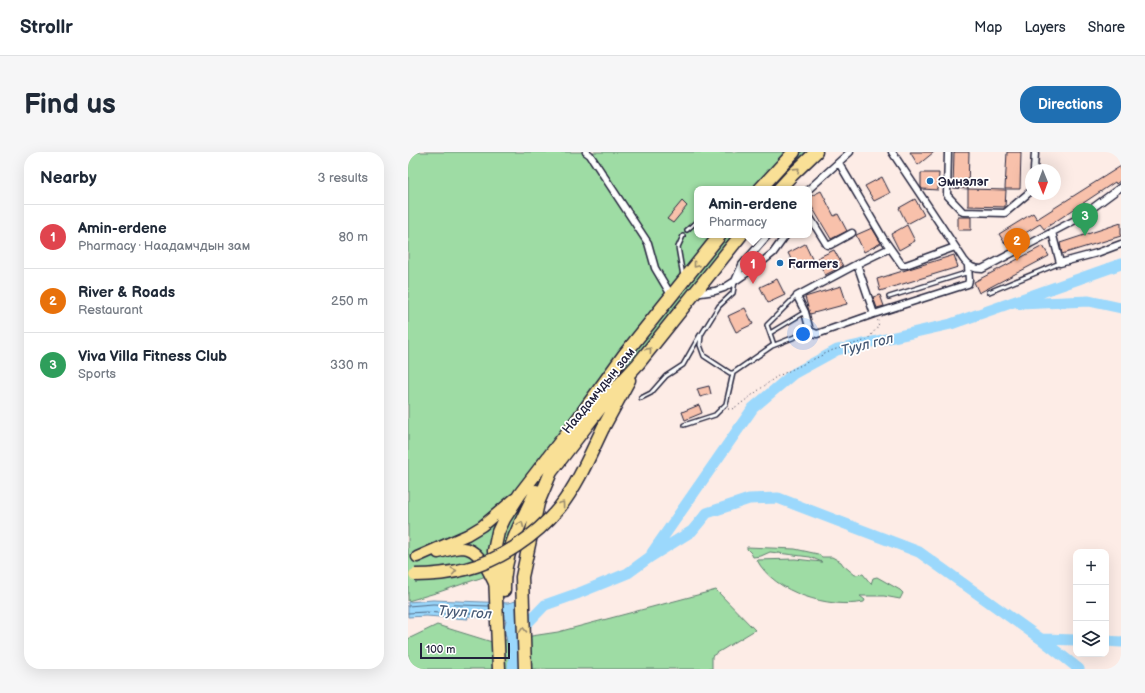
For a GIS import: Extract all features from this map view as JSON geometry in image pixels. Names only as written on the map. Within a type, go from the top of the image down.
[{"type":"highway","points":[[763,186],[794,152]]},
{"type":"highway","points":[[782,186],[816,152]]},
{"type":"highway","name":"Наадамчдын зам","points":[[500,588],[494,550],[498,532],[504,519],[520,494],[580,416],[624,355],[718,238]]},
{"type":"highway","name":"Наадамчдын зам","points":[[524,669],[522,577],[537,509],[544,487],[551,472],[588,422],[614,390],[638,364],[739,238]]},
{"type":"highway","points":[[412,576],[447,573],[477,566],[525,540],[548,520],[567,496],[581,474],[603,428],[638,364]]},
{"type":"highway","points":[[499,669],[500,588],[507,559],[516,535],[541,480],[588,422]]},
{"type":"highway","points":[[500,588],[507,669]]},
{"type":"main road","points":[[413,558],[455,541],[482,526],[520,494]]},
{"type":"main road","points":[[413,558],[457,549],[468,549],[481,559],[500,588]]},
{"type":"street","points":[[586,152],[590,155],[648,243],[655,268],[672,295]]},
{"type":"street","points":[[812,186],[850,152]]},
{"type":"street","points":[[890,248],[797,296],[805,312],[810,331],[817,334],[968,284],[969,269],[892,152]]},
{"type":"street","points":[[948,152],[947,195],[963,212],[1005,213],[1025,196]]},
{"type":"street","points":[[1034,164],[1035,152]]},
{"type":"street","points":[[839,163],[866,211],[902,265],[906,265],[955,247]]},
{"type":"street","points":[[969,269],[982,269],[1079,218],[1121,187]]},
{"type":"street","points":[[812,221],[827,245],[830,245],[852,234]]},
{"type":"street","points":[[1052,232],[1060,263],[1097,253],[1121,244]]},
{"type":"street","points":[[735,281],[742,265],[765,238]]},
{"type":"street","points":[[694,294],[724,288],[757,266],[773,253],[784,238]]},
{"type":"street","points":[[857,264],[874,314]]},
{"type":"lane","points":[[687,230],[694,224]]},
{"type":"lane","points":[[683,236],[678,247],[683,280]]},
{"type":"lane","points":[[989,292],[1060,263]]},
{"type":"lane","points":[[889,297],[969,269]]},
{"type":"lane","points":[[641,398],[651,394],[666,376],[683,365],[719,306],[733,293],[735,281]]},
{"type":"lane","points":[[774,345],[767,325],[797,296]]},
{"type":"lane","points":[[770,333],[805,312]]},
{"type":"lane","points":[[684,425],[715,414],[726,404],[733,373],[774,345],[810,331]]},
{"type":"lane","points":[[700,335],[700,345],[704,356],[730,373],[733,373]]},
{"type":"path","points":[[721,408],[732,409],[776,378],[833,350],[867,340],[878,328],[879,323],[874,314]]},
{"type":"green space","points":[[408,152],[808,152],[775,186],[694,186],[694,238],[733,238],[532,494],[501,571],[408,601]]},
{"type":"green space","points":[[747,547],[795,549],[818,554],[822,557],[832,557],[841,562],[855,575],[863,574],[871,584],[873,578],[877,577],[903,593],[900,599],[884,596],[860,596],[865,600],[864,602],[850,604],[835,603],[804,596],[789,590],[776,581],[765,572],[757,560],[795,559],[822,562],[810,557],[770,552],[761,556],[753,557]]},
{"type":"green space","points":[[716,590],[755,630],[712,656],[712,669],[408,669],[408,639],[437,625],[492,642],[558,632]]},
{"type":"water","points":[[433,600],[508,603],[516,601],[518,669],[508,669],[509,652],[504,627],[506,620],[467,616],[468,619],[426,616],[408,617],[408,602]]},
{"type":"building","points":[[910,152],[934,152],[918,165]]},
{"type":"building","points":[[954,152],[969,152],[968,189],[953,188]]},
{"type":"building","points":[[1007,152],[1021,152],[1020,189],[1005,189]]},
{"type":"building","points":[[1121,166],[1121,180],[1116,184],[1115,182],[1044,229],[1040,224],[1006,245],[999,234],[1033,213],[1037,219]]},
{"type":"building","name":"Эмнэлэг","points":[[921,173],[939,173],[938,190],[922,189]]},
{"type":"building","points":[[882,177],[890,193],[874,201],[865,186]]},
{"type":"building","points":[[968,189],[1006,190],[1005,207],[968,206]]},
{"type":"building","points":[[821,191],[834,216],[838,214],[847,231],[831,239],[812,207],[812,196]]},
{"type":"building","points":[[915,199],[924,215],[907,224],[899,208]]},
{"type":"building","points":[[682,201],[687,206],[673,223],[667,219]]},
{"type":"building","name":"Эмнэлэг","points":[[958,217],[971,217],[971,230],[958,230]]},
{"type":"building","points":[[1121,223],[1121,236],[1062,254],[1060,243]]},
{"type":"building","points":[[907,225],[915,241],[899,250],[891,234]]},
{"type":"building","points":[[872,228],[881,243],[864,252],[856,235]]},
{"type":"building","points":[[805,244],[813,261],[796,269],[788,253]]},
{"type":"building","points":[[1043,246],[1049,256],[979,293],[974,282]]},
{"type":"building","points":[[834,250],[843,266],[825,275],[817,258]]},
{"type":"building","points":[[954,255],[958,267],[880,291],[877,279]]},
{"type":"building","points":[[777,279],[785,295],[768,303],[760,287]]},
{"type":"building","points":[[841,286],[847,304],[810,314],[805,297]]},
{"type":"building","points":[[880,295],[884,306],[877,308],[873,297]]},
{"type":"building","points":[[745,308],[753,324],[736,332],[728,316]]},
{"type":"building","points":[[709,386],[711,394],[700,397],[697,389]]},
{"type":"building","points":[[699,405],[702,413],[685,420],[682,412]]},
{"type":"waterway","name":"Туул гол","points":[[652,553],[753,408],[793,374],[837,350],[951,324],[1121,264]]},
{"type":"waterway","points":[[1020,304],[1089,301],[1121,308]]},
{"type":"waterway","name":"Туул гол","points":[[513,669],[516,635],[545,605],[628,573],[650,557],[692,531],[707,513],[749,499],[778,498],[919,552],[1041,639],[1079,669]]},
{"type":"waterway","name":"Туул гол","points":[[1041,639],[1073,640]]},
{"type":"waterway","name":"Туул гол","points":[[1109,641],[1121,642]]},
{"type":"place","name":"Эмнэлэг","points":[[930,181]]},
{"type":"place","name":"Viva Villa Fitness Club","points":[[1085,236]]},
{"type":"place","name":"River & Roads","points":[[1017,261]]},
{"type":"place","name":"Farmers","points":[[780,263]]},
{"type":"place","name":"Amin-erdene","points":[[753,284]]}]
